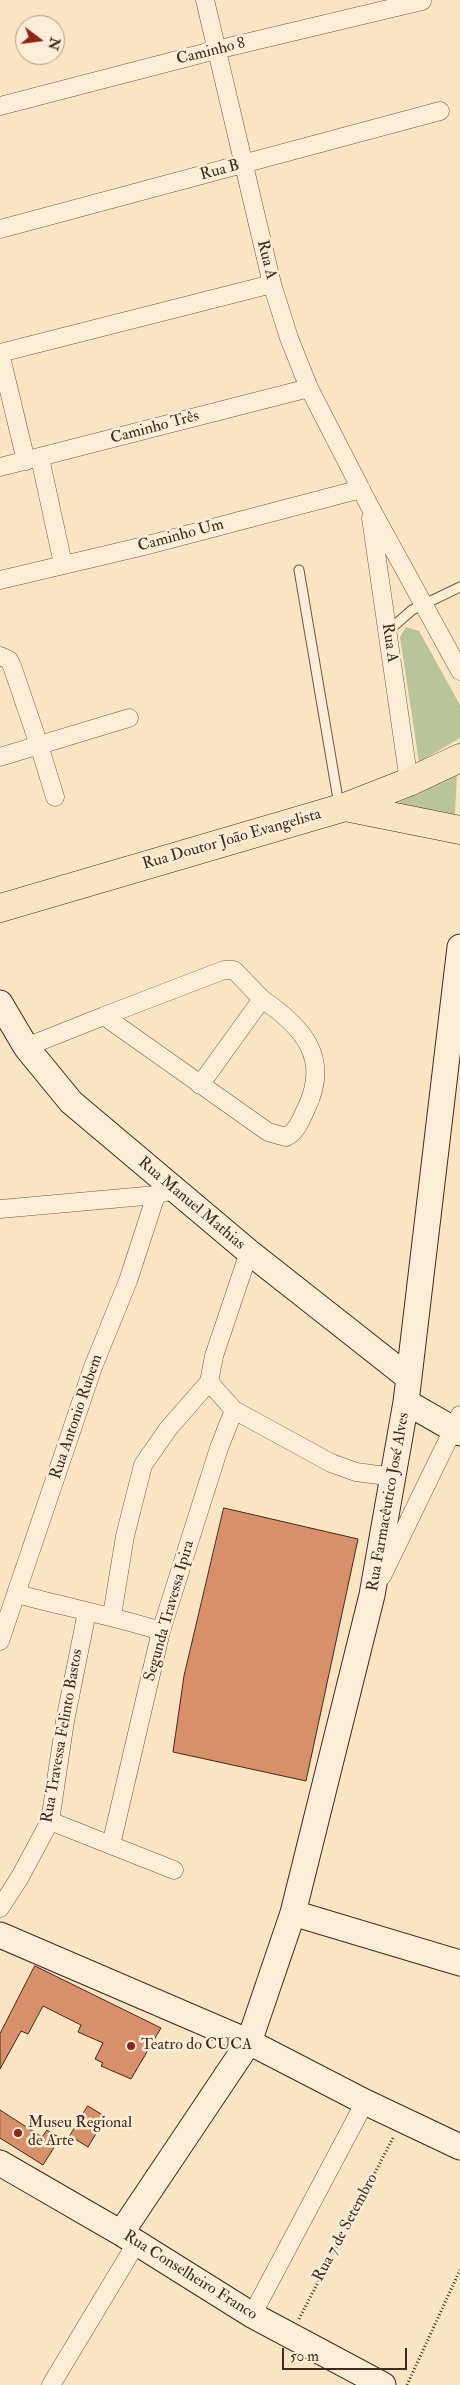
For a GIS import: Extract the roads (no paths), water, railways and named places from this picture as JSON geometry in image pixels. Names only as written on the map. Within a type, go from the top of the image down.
[{"type":"main road","name":"Rua Doutor João Evangelista","points":[[0,908],[343,807],[409,782],[460,758]]},
{"type":"main road","points":[[343,807],[460,830]]},
{"type":"street","name":"Rua A","points":[[205,0],[272,284],[289,338],[310,388],[365,497],[422,605],[460,671]]},
{"type":"street","name":"Caminho 8","points":[[0,106],[216,50],[422,0]]},
{"type":"street","name":"Rua B","points":[[0,229],[243,166],[440,111]]},
{"type":"street","points":[[63,564],[0,353],[272,284]]},
{"type":"street","name":"Caminho Três","points":[[0,467],[310,388]]},
{"type":"street","name":"Rua A","points":[[365,497],[409,782]]},
{"type":"street","name":"Caminho Um","points":[[0,580],[63,564],[365,497]]},
{"type":"street","points":[[0,656],[9,660],[55,797]]},
{"type":"street","points":[[0,757],[129,718]]},
{"type":"street","name":"Rua Farmacêutico José Alves","points":[[249,2042],[294,1913],[372,1595],[408,1390],[460,947]]},
{"type":"street","points":[[26,1047],[104,1016],[227,970],[234,970],[262,999],[292,1022],[310,1046],[315,1060],[314,1089],[296,1129],[286,1137],[276,1136],[200,1085],[104,1016]]},
{"type":"street","points":[[200,1085],[262,999]]},
{"type":"street","name":"Rua Manuel Mathias","points":[[0,1003],[26,1047],[71,1102],[165,1192],[248,1252],[408,1390],[457,1426]]},
{"type":"street","points":[[0,1209],[165,1192]]},
{"type":"street","name":"Rua Antonio Rubem","points":[[0,1641],[93,1367],[165,1192]]},
{"type":"street","points":[[112,1616],[125,1536],[143,1465],[168,1429],[209,1382],[214,1356],[248,1252]]},
{"type":"street","points":[[209,1382],[234,1410],[331,1463],[356,1472],[394,1477]]},
{"type":"street","name":"Segunda Travessa Ipira","points":[[111,1845],[161,1631],[234,1410]]},
{"type":"street","points":[[372,1595],[457,1426]]},
{"type":"street","points":[[17,1594],[88,1612],[112,1616],[161,1631]]},
{"type":"street","name":"Rua Travessa Felinto Bastos","points":[[0,1908],[20,1877],[50,1821],[65,1721],[88,1612]]},
{"type":"street","points":[[50,1821],[174,1870]]},
{"type":"street","points":[[294,1913],[460,1963]]},
{"type":"street","points":[[0,1935],[249,2042],[365,2102],[460,2147]]},
{"type":"street","points":[[51,2385],[129,2237],[249,2042]]},
{"type":"street","points":[[252,2315],[365,2102]]},
{"type":"street","name":"Rua Conselheiro Franco","points":[[0,2164],[129,2237],[252,2315],[383,2385]]},
{"type":"lane","points":[[299,570],[343,807]]},
{"type":"lane","points":[[387,631],[400,619],[422,605],[460,588]]},
{"type":"place","name":"Teatro do CUCA","points":[[131,2046]]},
{"type":"place","name":"Museu Regional de Arte","points":[[18,2133]]}]
